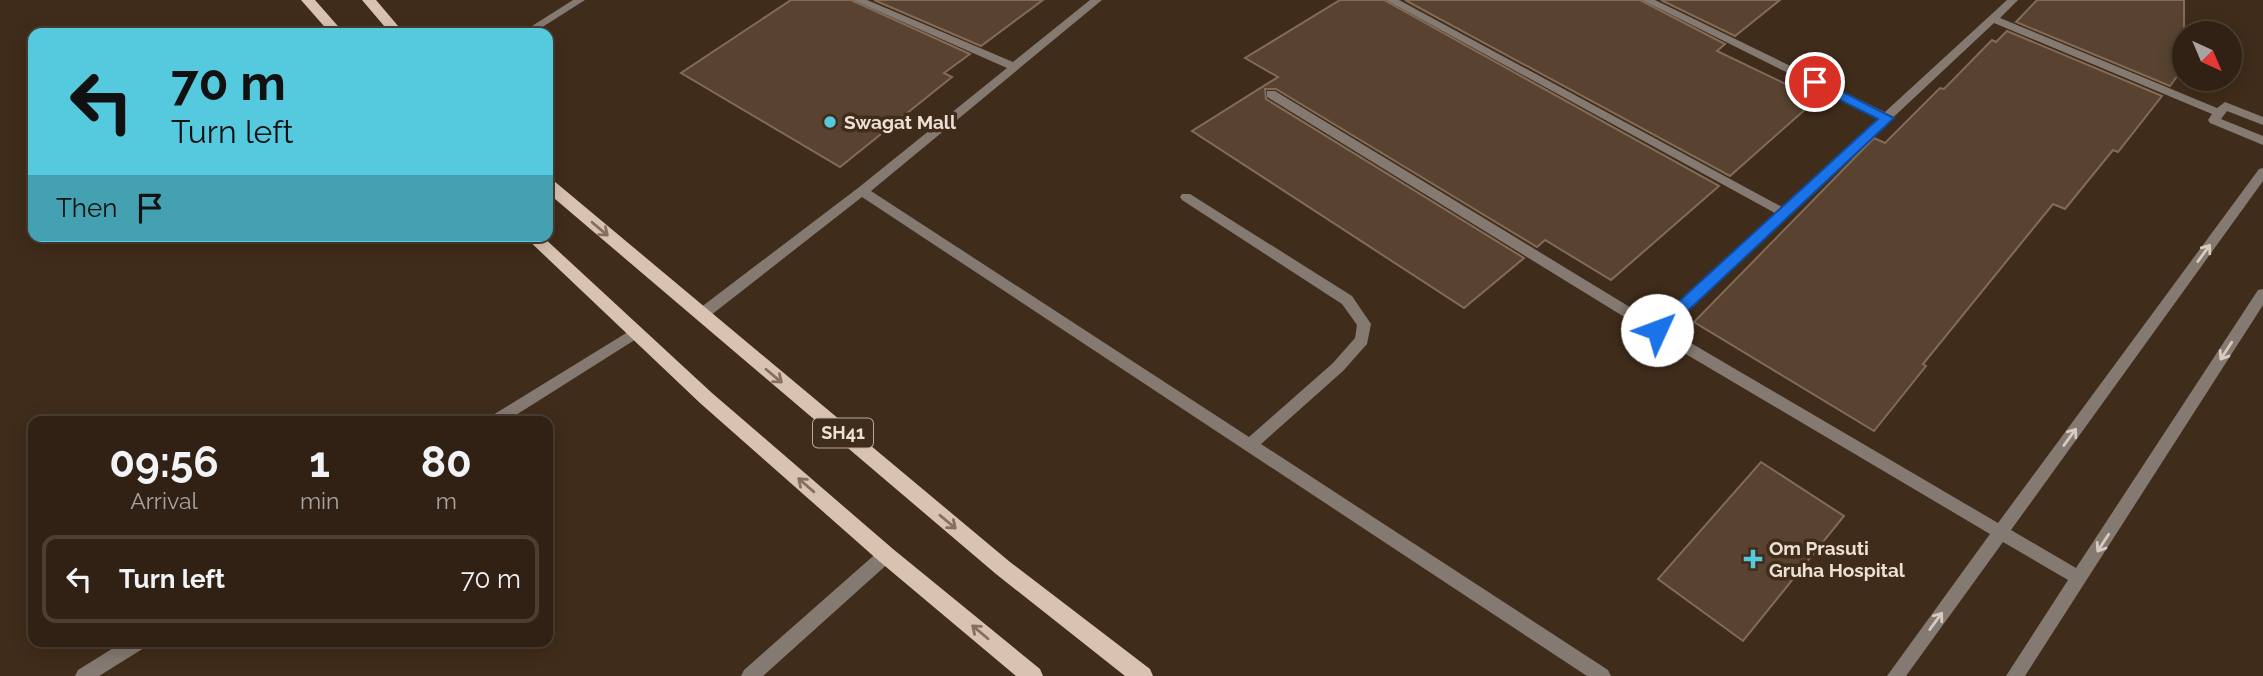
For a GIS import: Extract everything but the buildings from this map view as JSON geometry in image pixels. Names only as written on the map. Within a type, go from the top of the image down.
[{"type":"main road","points":[[309,0],[333,28]]},
{"type":"main road","points":[[369,0],[393,28]]},
{"type":"main road","name":"SH41","points":[[553,189],[1003,568],[1142,676]]},
{"type":"main road","points":[[538,242],[706,398],[886,555],[1032,676]]},
{"type":"street","points":[[534,28],[579,0]]},
{"type":"street","points":[[858,0],[1015,66]]},
{"type":"street","points":[[701,315],[862,191],[1097,0]]},
{"type":"street","points":[[1391,0],[1784,213]]},
{"type":"street","points":[[1647,0],[1887,118]]},
{"type":"street","points":[[1657,330],[2013,0]]},
{"type":"street","points":[[1993,19],[2219,113]]},
{"type":"street","points":[[1271,94],[1657,330],[2080,579]]},
{"type":"street","points":[[2263,121],[2225,106],[2214,120],[2263,141]]},
{"type":"street","points":[[1896,676],[2263,172]]},
{"type":"street","points":[[862,191],[1602,676]]},
{"type":"street","points":[[1186,197],[1347,300],[1364,324],[1362,340],[1338,367],[1250,445]]},
{"type":"street","points":[[2015,676],[2263,294]]},
{"type":"street","points":[[503,416],[636,332]]},
{"type":"street","points":[[750,676],[886,555]]},
{"type":"street","points":[[84,676],[130,647]]},
{"type":"place","name":"Swagat Mall","points":[[830,122]]},
{"type":"place","name":"Om Prasuti Gruha Hospital","points":[[1753,559]]},
{"type":"route","points":[[1657,330],[1887,118],[1815,82]]}]
